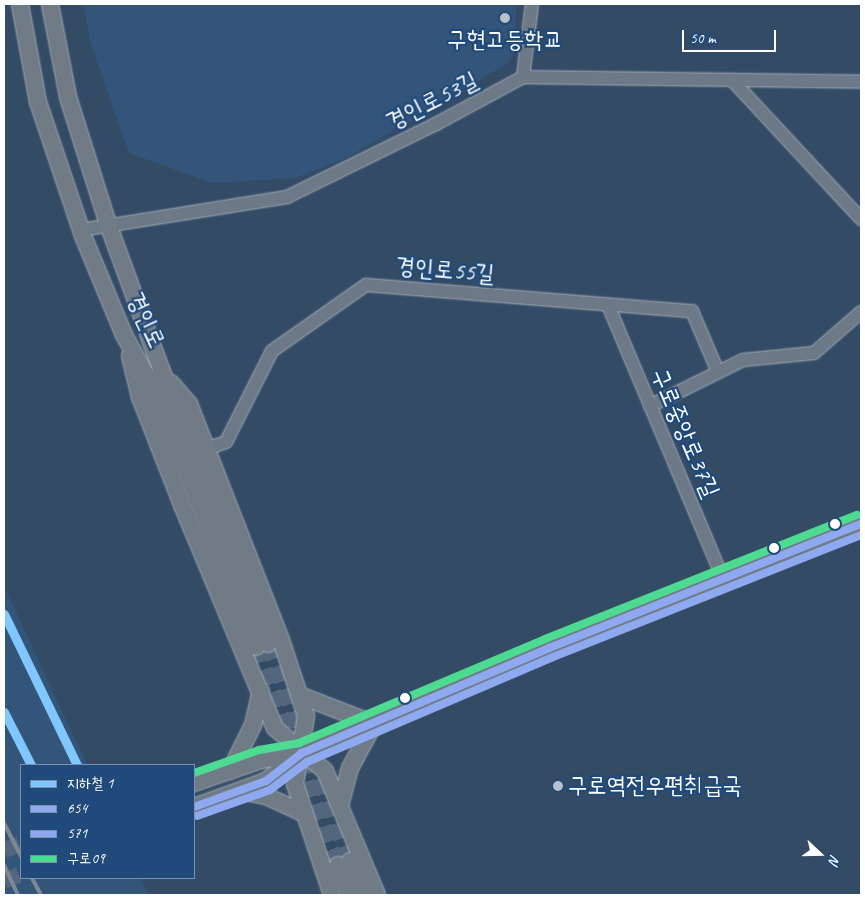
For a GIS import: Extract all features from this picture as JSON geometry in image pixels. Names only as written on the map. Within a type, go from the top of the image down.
[{"type":"main road","name":"경인로","points":[[20,4],[38,102],[81,230],[124,335],[152,384],[262,645],[108,224],[68,98],[50,4]]},
{"type":"main road","points":[[124,335],[140,397],[182,505],[262,689],[275,728],[325,771],[377,895]]},
{"type":"main road","points":[[160,369],[189,404],[300,695],[306,716],[302,753],[295,784],[332,895]]},
{"type":"main road","points":[[195,783],[260,760],[302,753],[549,648],[861,524]]},
{"type":"main road","points":[[230,771],[253,725],[262,689]]},
{"type":"main road","points":[[300,695],[374,724]]},
{"type":"main road","points":[[340,805],[350,768],[374,724]]},
{"type":"main road","points":[[195,807],[266,781],[302,753]]},
{"type":"main road","points":[[238,791],[266,796],[305,814]]},
{"type":"main road","points":[[349,895],[344,863],[362,895]]},
{"type":"street","points":[[523,77],[532,4]]},
{"type":"street","name":"경인로53길","points":[[81,230],[108,224],[287,197],[434,125],[523,77],[861,82]]},
{"type":"street","points":[[732,80],[861,219]]},
{"type":"street","name":"경인로55길","points":[[206,449],[226,442],[272,352],[366,285],[692,311],[718,372]]},
{"type":"street","name":"구로중앙로37길","points":[[608,305],[723,578]]},
{"type":"street","points":[[650,406],[743,360],[814,353],[861,312]]},
{"type":"shaded area","points":[[84,4],[516,4],[515,52],[508,63],[348,157],[295,178],[212,183],[129,153],[90,42]]},
{"type":"shaded area","points":[[4,586],[87,764],[20,764],[20,879],[141,879],[149,895],[4,895]]},
{"type":"tunnel","points":[[268,644],[350,861]]},
{"type":"tunnel","points":[[256,647],[338,865]]},
{"type":"tunnel","points":[[4,850],[20,844]]},
{"type":"tunnel","points":[[4,881],[20,874]]},
{"type":"railway","points":[[4,823],[20,855]]},
{"type":"railway","points":[[4,865],[18,895]]},
{"type":"railway","points":[[33,879],[41,895]]},
{"type":"metro line","name":"1","points":[[4,614],[77,764]]},
{"type":"metro line","name":"1","points":[[4,712],[30,764]]},
{"type":"transit line","name":"구로09","points":[[195,773],[259,750],[299,743],[545,639],[857,515]]},
{"type":"transit line","name":"654","points":[[195,807],[266,781],[302,753],[549,648],[861,524]]},
{"type":"transit line","name":"571","points":[[197,816],[270,790],[307,762],[553,657],[861,535]]},
{"type":"place","name":"구현고등학교","points":[[505,18]]},
{"type":"place","name":"구로역전우편취급국","points":[[558,786]]}]
